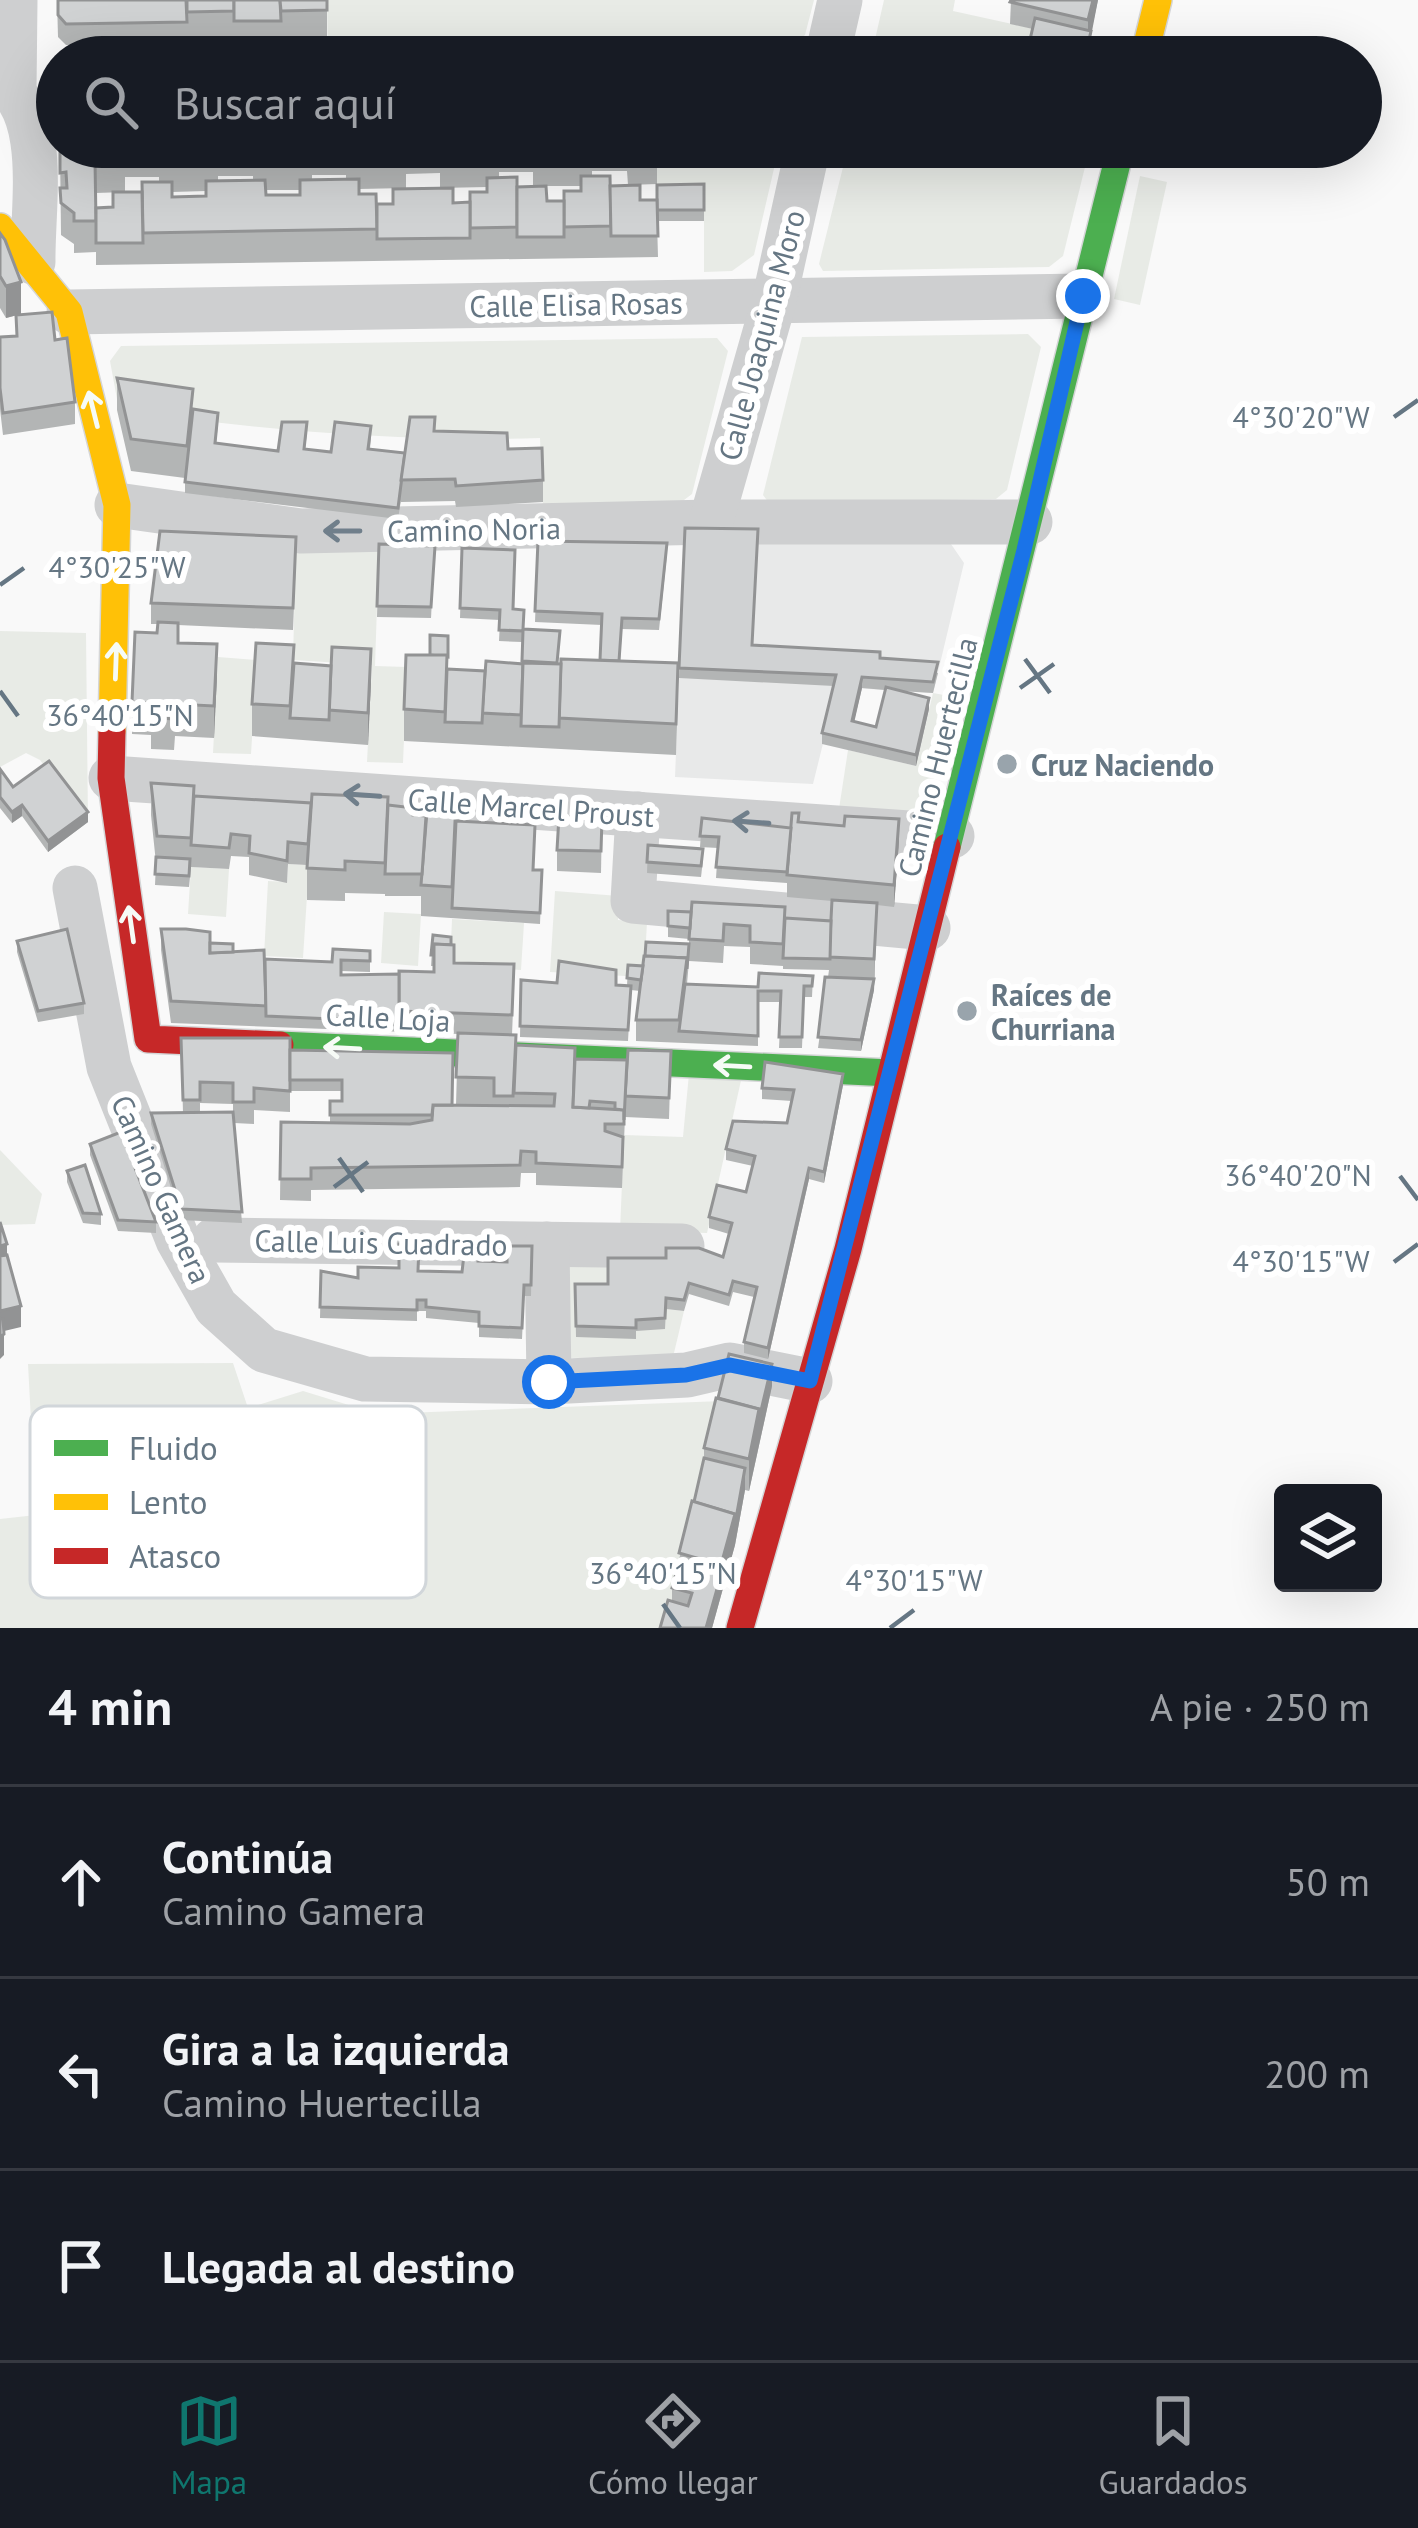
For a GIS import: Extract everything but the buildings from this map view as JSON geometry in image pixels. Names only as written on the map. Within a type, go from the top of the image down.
[{"type":"street","points":[[15,0],[24,91],[34,123],[33,262]]},
{"type":"street","points":[[832,36],[840,0]]},
{"type":"street","points":[[1149,36],[1158,0]]},
{"type":"street","points":[[0,180],[18,170],[32,148]]},
{"type":"street","name":"Calle Joaquina Moro","points":[[711,522],[774,301],[803,168]]},
{"type":"street","name":"Camino Huertecilla","points":[[740,1628],[810,1381],[952,836],[1115,168]]},
{"type":"street","points":[[0,227],[69,312],[117,505],[121,545],[111,778]]},
{"type":"street","name":"Calle Elisa Rosas","points":[[69,312],[1083,296]]},
{"type":"street","name":"Camino Noria","points":[[117,505],[301,531],[711,522],[1030,522]]},
{"type":"street","name":"Calle Marcel Proust","points":[[111,778],[952,836]]},
{"type":"street","name":"Calle Loja","points":[[111,778],[148,1040],[891,1073]]},
{"type":"street","points":[[638,814],[633,902],[928,928]]},
{"type":"street","name":"Camino Gamera","points":[[75,888],[110,1067],[178,1240],[216,1307],[264,1349],[365,1379],[549,1382],[686,1375],[730,1365],[810,1381]]},
{"type":"street","name":"Calle Luis Cuadrado","points":[[214,1240],[682,1246]]},
{"type":"street","name":"Calle Luis Cuadrado","points":[[547,1244],[549,1382]]},
{"type":"shaded area","points":[[327,0],[814,0],[804,36],[328,36]]},
{"type":"shaded area","points":[[884,0],[955,0],[953,11],[1035,29],[1033,36],[876,36]]},
{"type":"shaded area","points":[[656,168],[774,168],[754,255],[732,271],[704,272],[704,195],[657,196]]},
{"type":"shaded area","points":[[843,168],[1085,168],[1063,256],[1049,267],[823,271],[819,264]]},
{"type":"shaded area","points":[[1140,176],[1167,182],[1140,305],[1114,299]]},
{"type":"shaded area","points":[[1028,334],[1041,347],[1007,490],[996,499],[769,503],[763,495],[802,337]]},
{"type":"shaded area","points":[[717,338],[728,351],[692,494],[680,503],[543,506],[540,438],[329,433],[119,410],[110,361],[121,346]]},
{"type":"shaded area","points":[[296,539],[379,546],[375,666],[407,667],[403,763],[367,762],[372,665],[293,660]]},
{"type":"shaded area","points":[[685,539],[951,544],[964,563],[933,693],[837,687],[813,784],[675,777]]},
{"type":"shaded area","points":[[0,631],[86,633],[88,822],[40,760],[26,753],[0,767]]},
{"type":"shaded area","points":[[218,657],[257,660],[251,754],[213,753]]},
{"type":"shaded area","points":[[933,693],[955,697],[926,815],[839,809],[848,750],[916,766]]},
{"type":"shaded area","points":[[288,864],[309,865],[303,958],[264,956],[268,881],[287,882]]},
{"type":"shaded area","points":[[191,867],[229,869],[226,917],[188,914]]},
{"type":"shaded area","points":[[555,891],[619,896],[618,920],[647,922],[644,977],[550,972]]},
{"type":"shaded area","points":[[384,912],[421,914],[418,966],[381,963]]},
{"type":"shaded area","points":[[452,919],[524,923],[521,970],[450,966]]},
{"type":"shaded area","points":[[689,1074],[742,1076],[707,1233],[620,1231],[624,1135],[683,1137]]},
{"type":"shaded area","points":[[0,1150],[42,1194],[35,1224],[0,1225]]},
{"type":"shaded area","points":[[563,1257],[608,1258],[635,1338],[636,1331],[666,1309],[684,1311],[673,1357],[564,1358]]},
{"type":"shaded area","points":[[233,1363],[247,1406],[30,1406],[28,1364]]},
{"type":"shaded area","points":[[303,1391],[352,1406],[254,1406]]},
{"type":"shaded area","points":[[723,1401],[666,1628],[0,1628],[0,1519],[30,1516],[30,1598],[426,1598],[426,1412]]},
{"type":"traffic: fast","points":[[947,847],[1116,168]]},
{"type":"traffic: fast","points":[[280,1045],[891,1073]]},
{"type":"traffic: slow","points":[[1149,36],[1158,0]]},
{"type":"traffic: slow","points":[[0,227],[69,312],[117,505],[112,731]]},
{"type":"traffic: jam","points":[[112,731],[111,778],[148,1039],[280,1045]]},
{"type":"traffic: jam","points":[[740,1628],[848,1249],[947,847]]},
{"type":"place","name":"Cruz Naciendo","points":[[1007,764]]},
{"type":"place","name":"Raíces de Churriana","points":[[967,1011]]},
{"type":"route","points":[[549,1382],[686,1375],[730,1365],[810,1381],[848,1249],[1024,550],[1083,296]]}]
